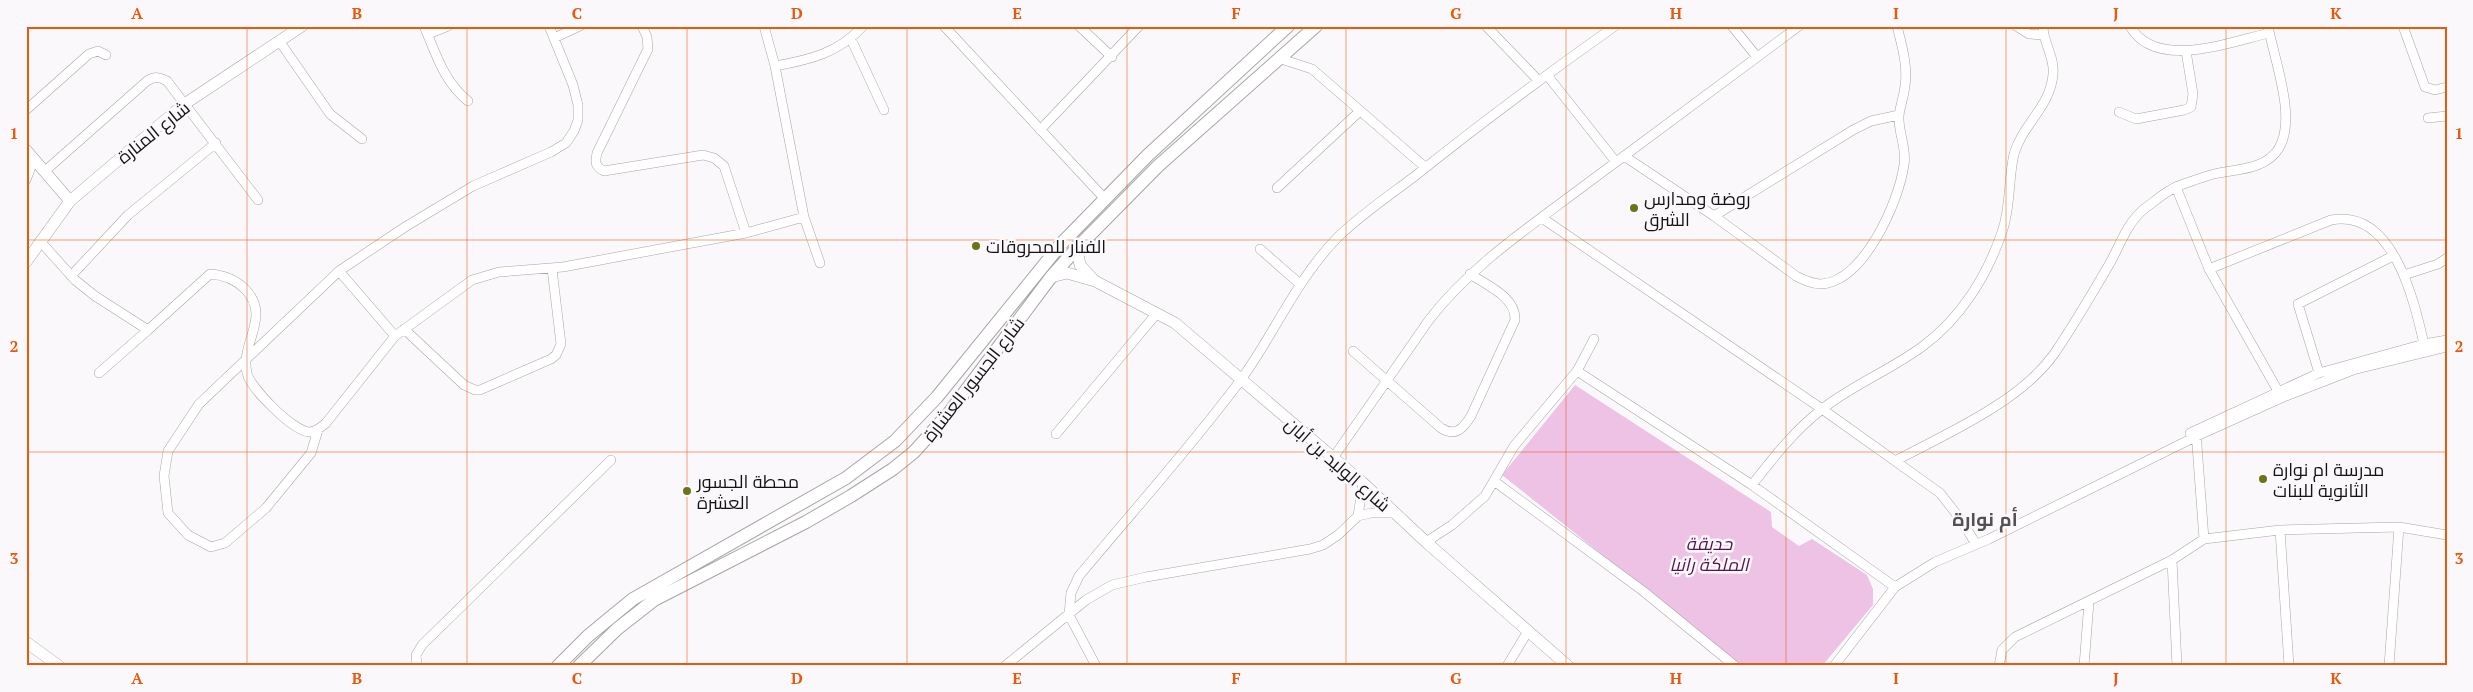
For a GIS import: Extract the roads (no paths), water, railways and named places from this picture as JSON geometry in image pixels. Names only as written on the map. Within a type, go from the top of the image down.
[{"type":"main road","name":"شارع الجسور العشارة","points":[[557,665],[633,599],[846,478],[895,442],[937,396],[1046,261],[1148,155],[1288,26]]},
{"type":"main road","name":"شارع الجسور العشارة","points":[[579,666],[617,629],[654,600],[806,522],[893,469],[938,426],[1052,277],[1077,248],[1158,166],[1316,26]]},
{"type":"main road","points":[[1148,155],[1158,166]]},
{"type":"street","name":"شارع المنارة","points":[[26,262],[70,201],[184,105],[302,26]]},
{"type":"street","points":[[448,26],[426,30],[448,80],[456,92],[468,101]]},
{"type":"street","points":[[318,430],[310,453],[266,508],[225,543],[211,547],[188,535],[168,514],[164,476],[168,451],[199,404],[339,271],[405,227],[474,186],[551,152],[566,143],[574,132],[578,120],[578,105],[573,85],[549,26]]},
{"type":"street","points":[[554,38],[580,26]]},
{"type":"street","points":[[642,26],[647,37],[648,49],[596,153],[595,163],[598,168],[604,171],[703,155],[714,158],[724,166],[746,233]]},
{"type":"street","points":[[764,26],[775,66],[804,217],[820,263]]},
{"type":"street","points":[[775,66],[833,51],[851,39],[864,26]]},
{"type":"street","points":[[944,26],[1105,199]]},
{"type":"street","points":[[1080,26],[1112,56]]},
{"type":"street","points":[[1486,26],[1538,80]]},
{"type":"street","points":[[1096,666],[1069,615],[1071,593],[1079,576],[1241,379],[1300,284],[1340,235],[1538,80],[1615,26]]},
{"type":"street","points":[[1732,26],[1757,57]]},
{"type":"street","points":[[1333,458],[1444,301],[1470,274],[1620,159],[1799,26]]},
{"type":"street","points":[[1546,74],[1620,159],[1714,216],[1796,276],[1809,282],[1822,284],[1849,271],[1860,260],[1877,238],[1896,198],[1905,153],[1899,115],[1907,71],[1896,26]]},
{"type":"street","points":[[1752,485],[1795,433],[1822,409],[1924,346],[1948,323],[1974,293],[2002,233],[2009,207],[2014,156],[2018,142],[2031,125],[2051,86],[2052,60],[2043,31],[2029,34],[2016,26]]},
{"type":"street","points":[[1895,460],[1969,422],[2027,383],[2054,354],[2109,264],[2132,221],[2143,210],[2176,187],[2213,174],[2247,168],[2266,160],[2278,150],[2283,140],[2286,123],[2268,30],[2186,51],[2172,51],[2142,41],[2130,26]]},
{"type":"street","points":[[2403,26],[2425,87],[2435,90],[2447,87]]},
{"type":"street","points":[[1040,130],[1112,56],[1135,28]]},
{"type":"street","points":[[851,39],[884,110]]},
{"type":"street","points":[[280,42],[330,114],[362,139]]},
{"type":"street","points":[[26,110],[89,54],[98,51],[106,55]]},
{"type":"street","points":[[2119,112],[2136,119],[2191,107],[2193,94],[2186,51]]},
{"type":"street","points":[[1278,58],[1307,66],[1426,167]]},
{"type":"street","points":[[45,171],[152,77],[159,77],[167,81],[258,200]]},
{"type":"street","points":[[1277,188],[1360,111]]},
{"type":"street","points":[[1714,216],[1853,130],[1871,121],[1899,115]]},
{"type":"street","points":[[2428,118],[2447,116]]},
{"type":"street","points":[[71,276],[128,215],[216,143]]},
{"type":"street","points":[[30,154],[70,201]]},
{"type":"street","points":[[26,180],[30,154]]},
{"type":"street","points":[[2176,187],[2209,269],[2278,391]]},
{"type":"street","points":[[99,373],[210,274],[228,277],[243,286],[255,303],[256,314],[246,359],[247,373],[252,384],[286,420],[301,430],[310,432],[318,430],[326,423],[395,336],[472,280],[499,272],[552,269],[746,233],[804,217]]},
{"type":"street","points":[[1542,218],[1822,409],[1940,493],[1961,520],[1976,544]]},
{"type":"street","points":[[2209,269],[2331,220],[2341,218],[2352,220],[2371,228],[2377,233],[2394,256],[2404,276],[2424,344]]},
{"type":"street","points":[[40,241],[71,276],[95,296],[148,330]]},
{"type":"street","name":"شارع الوليد بن أبان","points":[[1077,248],[1080,264],[1095,281]]},
{"type":"street","points":[[1260,249],[1300,284]]},
{"type":"street","points":[[2320,373],[2298,305],[2394,256]]},
{"type":"street","points":[[2404,276],[2438,264],[2447,258]]},
{"type":"street","points":[[404,329],[464,385],[480,390],[545,363],[556,354],[561,344],[552,269]]},
{"type":"street","points":[[339,271],[395,336]]},
{"type":"street","name":"شارع الوليد بن أبان","points":[[1052,277],[1067,273],[1095,281],[1175,323],[1363,483],[1426,542],[1568,666]]},
{"type":"street","points":[[1353,351],[1448,432],[1455,433],[1464,427],[1471,416],[1515,320],[1515,311],[1510,303],[1470,274]]},
{"type":"street","points":[[1056,434],[1157,313]]},
{"type":"street","points":[[1426,542],[1452,525],[1485,496],[1514,446],[1577,372],[1594,339]]},
{"type":"street","points":[[1834,666],[1895,586],[1935,562],[1976,544],[2278,391],[2320,373],[2424,344],[2447,340]]},
{"type":"street","points":[[2196,433],[2353,370],[2447,347]]},
{"type":"street","points":[[1577,372],[1752,485],[1895,586]]},
{"type":"street","points":[[2196,433],[2204,539]]},
{"type":"street","points":[[417,666],[416,656],[422,645],[611,460]]},
{"type":"street","points":[[1494,481],[1643,591],[1735,666]]},
{"type":"street","points":[[1358,516],[1363,483]]},
{"type":"street","points":[[1005,666],[1086,600],[1112,585],[1156,575],[1310,550],[1323,545],[1338,535],[1358,516],[1371,513],[1394,513]]},
{"type":"street","points":[[2389,666],[2399,527]]},
{"type":"street","points":[[2000,666],[2002,650],[2014,637],[2172,560],[2204,539],[2280,530],[2399,527],[2447,535]]},
{"type":"street","points":[[2280,530],[2289,666]]},
{"type":"street","points":[[2172,560],[2177,666]]},
{"type":"street","points":[[2084,666],[2089,602]]},
{"type":"street","points":[[1507,666],[1528,631]]},
{"type":"street","points":[[26,642],[59,666]]},
{"type":"place","name":"روضة ومدارس الشرق","points":[[1634,208]]},
{"type":"place","name":"الفنار للمحروقات","points":[[976,246]]},
{"type":"place","name":"مدرسة ام نوارة الثانوية للبنات","points":[[2263,479]]},
{"type":"place","name":"محطة الجسور العشرة","points":[[687,491]]},
{"type":"district","name":"أم نوارة","points":[[1985,518]]},
{"type":"park label","name":"حديقة الملكة رانيا","points":[[1709,553]]}]
